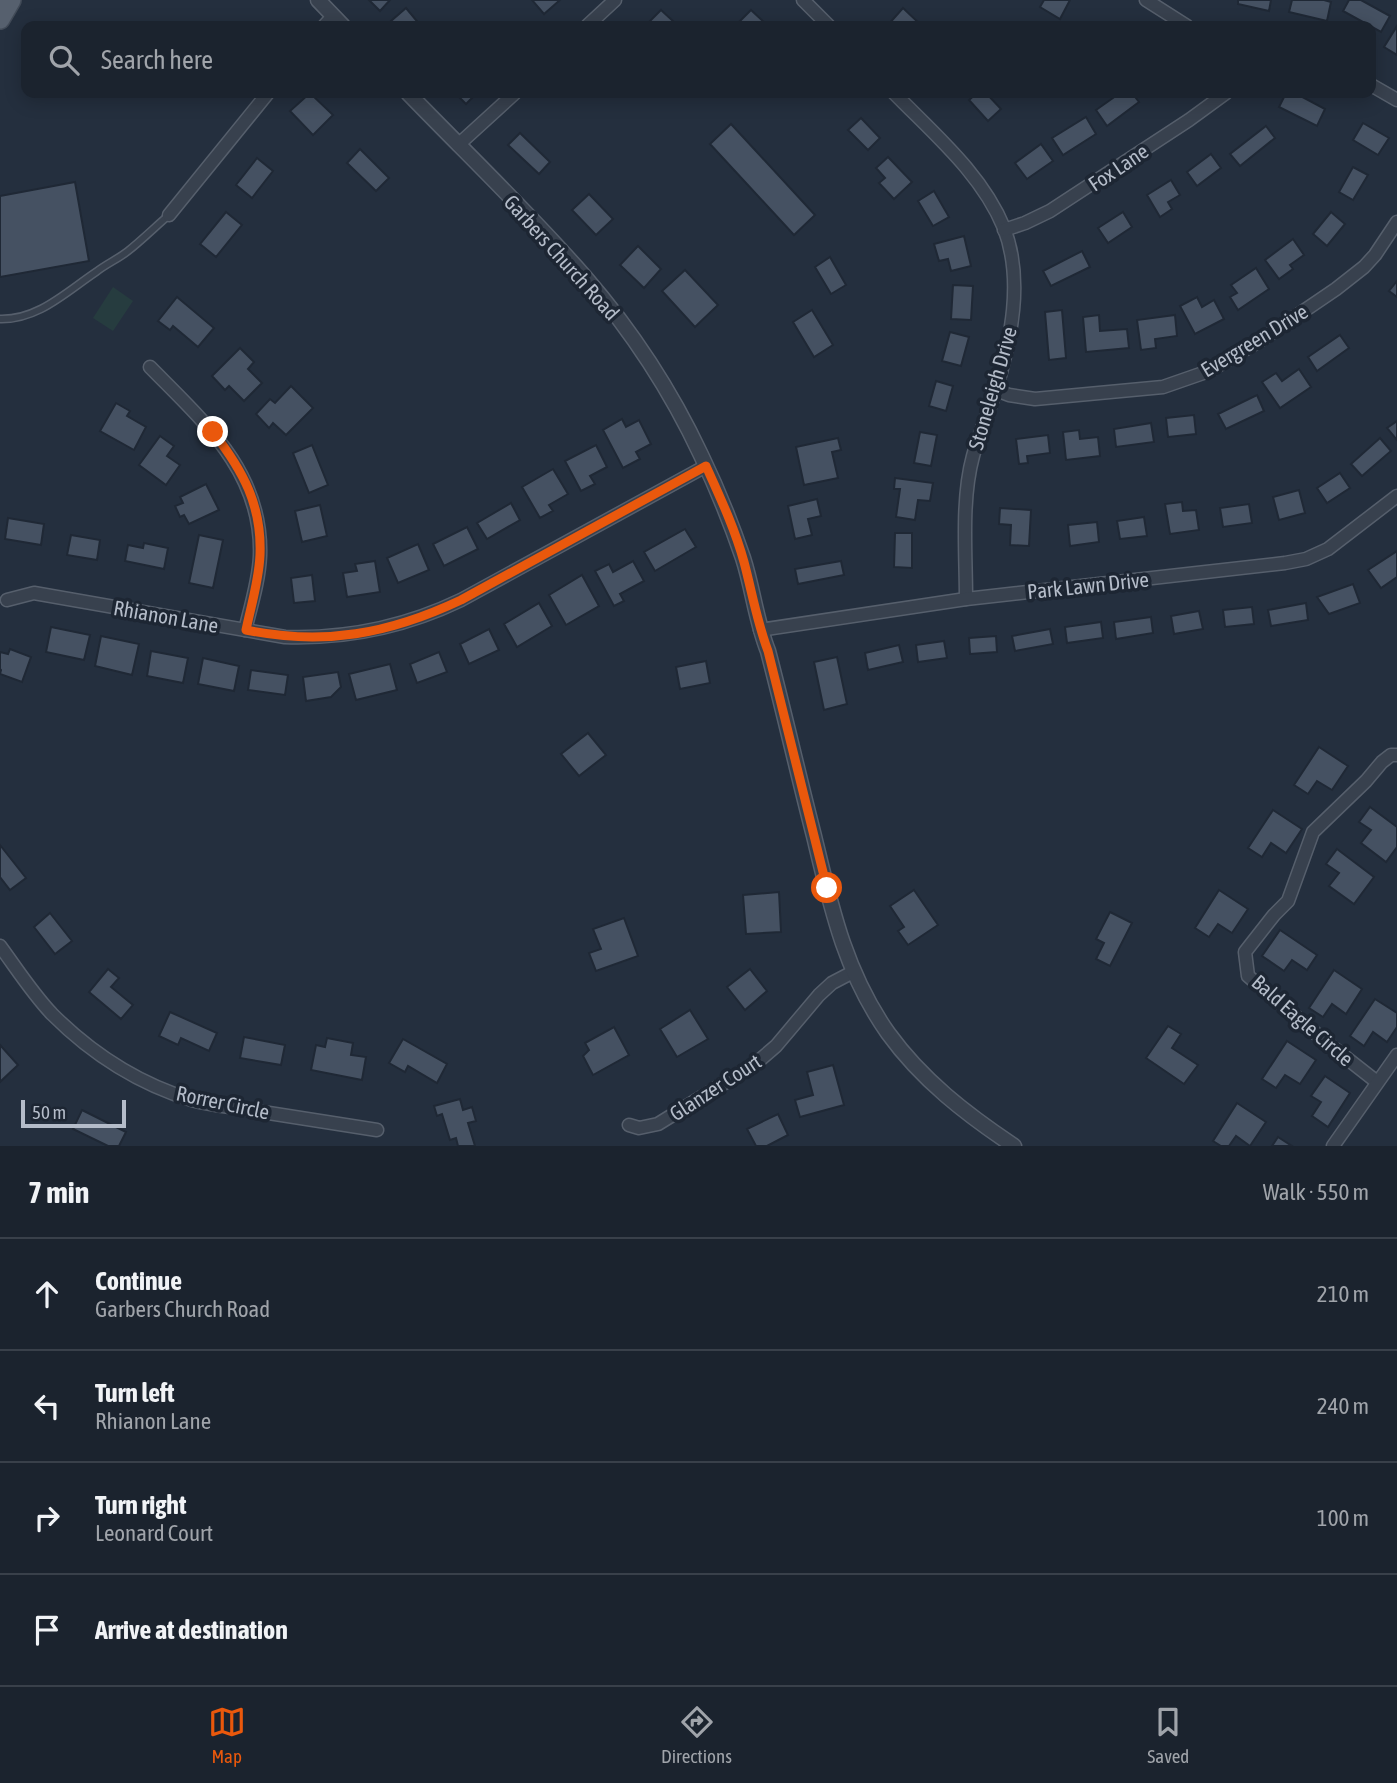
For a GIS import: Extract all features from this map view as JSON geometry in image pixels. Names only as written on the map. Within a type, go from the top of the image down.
[{"type":"main road","points":[[0,19],[11,0]]},
{"type":"street","points":[[318,0],[332,21]]},
{"type":"street","points":[[592,21],[615,0]]},
{"type":"street","points":[[803,0],[824,21]]},
{"type":"street","points":[[1146,0],[1178,21]]},
{"type":"street","points":[[1376,88],[1397,100]]},
{"type":"street","points":[[169,215],[264,98]]},
{"type":"street","name":"Garbers Church Road","points":[[413,98],[585,277],[652,367],[680,414],[718,492],[744,560],[834,917],[853,971],[887,1031],[926,1077],[970,1116],[1014,1146]]},
{"type":"street","points":[[458,145],[510,98]]},
{"type":"street","name":"Stoneleigh Drive","points":[[899,98],[974,176],[1004,230],[1013,275],[1013,315],[996,390],[971,468],[967,501],[966,599]]},
{"type":"street","name":"Fox Lane","points":[[1004,230],[1041,216],[1062,204],[1219,98]]},
{"type":"street","name":"Evergreen Drive","points":[[996,390],[1009,395],[1048,398],[1163,387],[1209,371],[1273,332],[1354,274],[1375,255],[1397,222]]},
{"type":"street","points":[[150,367],[213,432],[236,463],[250,491],[257,517],[260,558],[246,630]]},
{"type":"street","name":"Rhianon Lane","points":[[7,600],[34,593],[285,637],[336,636],[388,627],[425,616],[461,600],[706,466]]},
{"type":"street","name":"Park Lawn Drive","points":[[760,630],[966,599],[1306,559],[1328,549],[1397,496]]},
{"type":"street","name":"Bald Eagle Circle","points":[[1377,1082],[1248,976],[1245,952],[1288,901],[1313,832],[1382,762],[1391,755],[1397,755]]},
{"type":"street","name":"Rorrer Circle","points":[[0,946],[51,1013],[79,1039],[132,1074],[160,1088],[202,1102],[377,1130]]},
{"type":"street","name":"Glanzer Court","points":[[629,1125],[639,1128],[658,1124],[755,1064],[776,1046],[819,995],[853,971]]},
{"type":"street","points":[[1333,1146],[1397,1055]]},
{"type":"lane","points":[[0,319],[11,320],[27,316],[62,298],[128,251],[169,215]]},
{"type":"green space","points":[[113,287],[133,301],[113,331],[93,318]]},
{"type":"building","points":[[369,0],[390,0],[380,11]]},
{"type":"building","points":[[532,0],[560,0],[544,14]]},
{"type":"building","points":[[1044,0],[1070,0],[1060,19],[1040,7]]},
{"type":"building","points":[[1238,0],[1271,0],[1269,11],[1238,4]]},
{"type":"building","points":[[1292,0],[1331,2],[1327,21],[1289,12]]},
{"type":"building","points":[[1349,0],[1361,0],[1390,16],[1381,32],[1376,29],[1376,21],[1361,21],[1343,11]]},
{"type":"building","points":[[406,8],[417,21],[391,21]]},
{"type":"building","points":[[903,8],[917,21],[891,21]]},
{"type":"building","points":[[661,10],[673,21],[650,21]]},
{"type":"building","points":[[751,10],[763,21],[740,21]]},
{"type":"building","points":[[1397,26],[1397,55],[1384,47]]},
{"type":"building","points":[[304,98],[315,98],[333,115],[313,135],[290,111]]},
{"type":"building","points":[[460,98],[472,98],[466,104]]},
{"type":"building","points":[[991,98],[1001,109],[988,121],[969,100]]},
{"type":"building","points":[[1113,98],[1136,98],[1139,102],[1107,126],[1096,110]]},
{"type":"building","points":[[1284,98],[1304,98],[1325,109],[1317,126],[1279,107]]},
{"type":"building","points":[[1086,117],[1096,134],[1063,155],[1052,138]]},
{"type":"building","points":[[861,118],[880,138],[868,150],[848,130]]},
{"type":"building","points":[[1363,123],[1389,138],[1378,155],[1353,140]]},
{"type":"building","points":[[731,124],[815,215],[794,235],[710,144]]},
{"type":"building","points":[[1266,126],[1275,138],[1240,166],[1230,154]]},
{"type":"building","points":[[520,133],[550,162],[539,174],[508,145]]},
{"type":"building","points":[[1041,144],[1053,161],[1027,179],[1015,163]]},
{"type":"building","points":[[360,149],[389,178],[376,191],[347,163]]},
{"type":"building","points":[[1211,154],[1221,168],[1197,186],[1187,172]]},
{"type":"building","points":[[888,157],[912,182],[894,199],[879,183],[885,178],[876,168]]},
{"type":"building","points":[[257,158],[273,171],[252,198],[236,185]]},
{"type":"building","points":[[1353,167],[1368,175],[1353,200],[1339,192]]},
{"type":"building","points":[[1171,180],[1180,195],[1168,202],[1172,209],[1160,217],[1147,195]]},
{"type":"building","points":[[75,182],[89,261],[0,277],[0,196]]},
{"type":"building","points":[[934,191],[949,217],[933,226],[918,201]]},
{"type":"building","points":[[589,194],[613,219],[596,235],[572,210]]},
{"type":"building","points":[[226,212],[242,225],[216,257],[200,244]]},
{"type":"building","points":[[1123,212],[1132,227],[1108,243],[1098,228]]},
{"type":"building","points":[[1331,212],[1345,224],[1327,246],[1313,234]]},
{"type":"building","points":[[964,236],[971,266],[951,271],[948,259],[939,261],[934,244]]},
{"type":"building","points":[[1293,239],[1304,255],[1290,265],[1293,269],[1279,279],[1265,260]]},
{"type":"building","points":[[638,246],[661,269],[644,288],[620,265]]},
{"type":"building","points":[[1082,251],[1090,267],[1051,286],[1043,271]]},
{"type":"building","points":[[830,257],[846,285],[831,294],[815,267]]},
{"type":"building","points":[[1256,268],[1269,289],[1238,310],[1230,297],[1237,293],[1231,285]]},
{"type":"building","points":[[685,270],[718,305],[695,327],[662,291]]},
{"type":"building","points":[[1397,281],[1397,297],[1389,291]]},
{"type":"building","points":[[953,285],[973,286],[971,320],[951,319]]},
{"type":"building","points":[[177,297],[214,328],[198,347],[173,326],[170,330],[158,321]]},
{"type":"building","points":[[1197,297],[1202,307],[1214,300],[1224,319],[1195,334],[1180,306]]},
{"type":"building","points":[[812,310],[833,345],[814,357],[793,322]]},
{"type":"building","points":[[1062,310],[1066,358],[1049,360],[1045,312]]},
{"type":"building","points":[[1099,315],[1100,331],[1127,329],[1129,348],[1086,352],[1083,317]]},
{"type":"building","points":[[1175,315],[1177,336],[1155,339],[1156,348],[1141,350],[1137,320]]},
{"type":"building","points":[[950,332],[969,337],[961,366],[942,361]]},
{"type":"building","points":[[1340,335],[1349,348],[1317,371],[1308,357]]},
{"type":"building","points":[[240,348],[254,362],[248,369],[262,383],[244,401],[229,386],[225,390],[212,376]]},
{"type":"building","points":[[1299,369],[1311,387],[1280,408],[1262,382],[1276,373],[1282,381]]},
{"type":"building","points":[[936,381],[953,386],[946,411],[929,406]]},
{"type":"building","points":[[291,386],[313,408],[286,435],[273,423],[269,428],[256,414],[270,399],[275,403]]},
{"type":"building","points":[[1257,395],[1264,411],[1226,429],[1218,414]]},
{"type":"building","points":[[116,403],[130,411],[127,416],[146,427],[134,450],[100,431]]},
{"type":"building","points":[[1194,415],[1196,434],[1168,437],[1166,418]]},
{"type":"building","points":[[622,419],[626,427],[639,420],[651,444],[636,452],[640,459],[623,468],[603,430]]},
{"type":"building","points":[[1397,421],[1397,440],[1387,428]]},
{"type":"building","points":[[1151,423],[1154,442],[1116,447],[1114,429]]},
{"type":"building","points":[[1079,430],[1080,439],[1098,437],[1100,456],[1066,460],[1063,432]]},
{"type":"building","points":[[920,432],[937,435],[931,466],[914,463]]},
{"type":"building","points":[[1048,435],[1050,453],[1027,456],[1028,463],[1019,464],[1016,439]]},
{"type":"building","points":[[160,436],[174,446],[167,456],[180,465],[166,485],[139,465]]},
{"type":"building","points":[[838,438],[841,450],[832,452],[838,478],[804,485],[796,447]]},
{"type":"building","points":[[1380,438],[1391,451],[1362,476],[1351,464]]},
{"type":"building","points":[[312,445],[328,485],[309,493],[293,453]]},
{"type":"building","points":[[596,445],[607,467],[590,476],[595,484],[581,491],[565,461]]},
{"type":"building","points":[[553,469],[568,494],[549,505],[553,511],[540,518],[522,487]]},
{"type":"building","points":[[1340,473],[1350,488],[1327,503],[1317,488]]},
{"type":"building","points":[[895,478],[933,483],[930,501],[918,500],[915,520],[896,517],[900,489],[894,489]]},
{"type":"building","points":[[206,484],[219,510],[189,524],[184,515],[180,517],[175,506],[183,503],[180,497]]},
{"type":"building","points":[[1299,490],[1305,513],[1279,520],[1273,497]]},
{"type":"building","points":[[817,499],[821,516],[808,519],[812,535],[795,539],[788,506]]},
{"type":"building","points":[[1182,502],[1183,511],[1196,510],[1199,530],[1170,534],[1165,504]]},
{"type":"building","points":[[511,503],[520,520],[487,539],[477,523]]},
{"type":"building","points":[[1249,504],[1252,523],[1223,527],[1220,508]]},
{"type":"building","points":[[320,505],[327,536],[302,542],[295,511]]},
{"type":"building","points":[[1000,508],[1031,510],[1029,546],[1010,545],[1011,525],[999,524]]},
{"type":"building","points":[[1144,517],[1147,536],[1120,539],[1117,521]]},
{"type":"building","points":[[8,518],[44,524],[41,545],[5,539]]},
{"type":"building","points":[[1097,522],[1099,542],[1070,546],[1068,525]]},
{"type":"building","points":[[467,527],[478,549],[444,566],[433,544]]},
{"type":"building","points":[[685,529],[696,547],[655,571],[644,552]]},
{"type":"building","points":[[895,533],[912,533],[912,568],[894,567]]},
{"type":"building","points":[[71,535],[100,540],[97,560],[67,555]]},
{"type":"building","points":[[199,535],[223,540],[213,588],[189,583]]},
{"type":"building","points":[[144,543],[168,548],[164,569],[125,561],[128,545],[143,548]]},
{"type":"building","points":[[418,544],[429,570],[398,583],[387,558]]},
{"type":"building","points":[[1397,551],[1397,577],[1381,588],[1368,570]]},
{"type":"building","points":[[375,561],[380,592],[347,597],[343,573],[357,571],[355,564]]},
{"type":"building","points":[[633,561],[644,581],[620,594],[624,601],[614,606],[595,571],[609,564],[613,572]]},
{"type":"building","points":[[841,561],[844,575],[798,584],[795,569]]},
{"type":"building","points":[[312,575],[315,601],[294,603],[291,578]]},
{"type":"building","points":[[582,575],[599,606],[566,625],[549,595]]},
{"type":"building","points":[[1353,584],[1360,603],[1329,614],[1317,597]]},
{"type":"building","points":[[539,603],[552,626],[517,647],[504,624]]},
{"type":"building","points":[[1306,603],[1308,620],[1271,626],[1268,610]]},
{"type":"building","points":[[1252,607],[1254,624],[1225,627],[1223,610]]},
{"type":"building","points":[[1199,611],[1203,629],[1174,634],[1171,616]]},
{"type":"building","points":[[1151,617],[1153,633],[1116,639],[1114,622]]},
{"type":"building","points":[[1101,622],[1103,638],[1067,643],[1065,627]]},
{"type":"building","points":[[51,627],[90,635],[84,660],[46,652]]},
{"type":"building","points":[[489,629],[499,650],[469,664],[460,644]]},
{"type":"building","points":[[1050,629],[1053,644],[1015,651],[1012,636]]},
{"type":"building","points":[[101,636],[139,644],[132,675],[95,666]]},
{"type":"building","points":[[996,636],[997,652],[970,654],[969,638]]},
{"type":"building","points":[[944,641],[947,658],[918,662],[916,645]]},
{"type":"building","points":[[899,645],[903,662],[868,670],[865,653]]},
{"type":"building","points":[[10,649],[31,657],[22,682],[0,674],[0,652],[8,654]]},
{"type":"building","points":[[151,651],[188,658],[183,683],[147,676]]},
{"type":"building","points":[[439,652],[447,672],[417,683],[410,664]]},
{"type":"building","points":[[837,657],[847,704],[824,710],[814,662]]},
{"type":"building","points":[[203,658],[239,666],[234,691],[198,684]]},
{"type":"building","points":[[706,661],[710,683],[680,689],[676,667]]},
{"type":"building","points":[[390,664],[397,690],[356,700],[349,674]]},
{"type":"building","points":[[251,670],[288,675],[285,695],[248,690]]},
{"type":"building","points":[[338,672],[341,687],[331,697],[306,701],[303,677]]},
{"type":"building","points":[[588,733],[606,755],[579,776],[561,754]]},
{"type":"building","points":[[1319,747],[1348,766],[1332,790],[1317,781],[1308,794],[1294,785]]},
{"type":"building","points":[[1370,807],[1397,827],[1397,847],[1386,862],[1361,843],[1371,830],[1359,822]]},
{"type":"building","points":[[1273,810],[1302,829],[1286,853],[1271,843],[1262,857],[1248,848]]},
{"type":"building","points":[[0,845],[26,878],[10,890],[0,877]]},
{"type":"building","points":[[1337,849],[1374,877],[1354,904],[1329,886],[1339,873],[1326,864]]},
{"type":"building","points":[[914,890],[938,925],[908,945],[898,931],[904,927],[890,906]]},
{"type":"building","points":[[1219,890],[1248,909],[1232,933],[1218,924],[1209,937],[1195,928]]},
{"type":"building","points":[[779,892],[781,932],[746,934],[743,895]]},
{"type":"building","points":[[1110,912],[1132,923],[1110,966],[1096,959],[1104,943],[1096,939]]},
{"type":"building","points":[[50,913],[72,941],[55,954],[34,927]]},
{"type":"building","points":[[624,918],[638,956],[596,971],[589,953],[601,949],[593,929]]},
{"type":"building","points":[[1280,930],[1317,955],[1307,970],[1292,960],[1284,971],[1262,956]]},
{"type":"building","points":[[108,969],[119,978],[111,987],[133,1005],[121,1019],[89,992]]},
{"type":"building","points":[[750,969],[767,991],[745,1010],[727,987]]},
{"type":"building","points":[[1334,970],[1362,989],[1346,1014],[1332,1004],[1323,1017],[1309,1008]]},
{"type":"building","points":[[1375,999],[1397,1013],[1397,1027],[1387,1042],[1373,1032],[1364,1046],[1350,1036]]},
{"type":"building","points":[[690,1010],[708,1039],[677,1057],[660,1029]]},
{"type":"building","points":[[170,1012],[217,1033],[209,1051],[181,1038],[178,1045],[159,1036]]},
{"type":"building","points":[[1168,1026],[1181,1034],[1172,1048],[1198,1065],[1184,1084],[1146,1058]]},
{"type":"building","points":[[614,1027],[629,1055],[593,1075],[583,1056],[589,1050],[585,1043]]},
{"type":"building","points":[[244,1037],[285,1045],[281,1065],[240,1058]]},
{"type":"building","points":[[327,1038],[353,1043],[351,1055],[366,1057],[362,1080],[311,1070],[316,1045],[325,1047]]},
{"type":"building","points":[[403,1039],[447,1064],[437,1083],[408,1066],[405,1072],[389,1063]]},
{"type":"building","points":[[1287,1041],[1316,1060],[1300,1084],[1285,1075],[1276,1088],[1262,1079]]},
{"type":"building","points":[[0,1045],[18,1065],[0,1082]]},
{"type":"building","points":[[833,1065],[844,1105],[800,1117],[795,1100],[813,1095],[807,1072]]},
{"type":"building","points":[[1325,1076],[1350,1093],[1328,1127],[1312,1116],[1321,1102],[1311,1096]]},
{"type":"building","points":[[460,1099],[463,1110],[472,1107],[476,1121],[468,1123],[475,1146],[458,1146],[456,1138],[450,1140],[442,1114],[437,1116],[434,1106]]},
{"type":"building","points":[[1237,1103],[1266,1122],[1250,1146],[1236,1136],[1229,1146],[1221,1146],[1213,1141]]},
{"type":"building","points":[[82,1110],[126,1132],[119,1146],[108,1146],[73,1129]]},
{"type":"building","points":[[778,1114],[788,1135],[767,1146],[756,1146],[747,1129]]},
{"type":"building","points":[[1278,1137],[1292,1146],[1272,1146]]},
{"type":"route","points":[[213,432],[239,468],[250,491],[257,517],[260,558],[246,630],[285,637],[349,634],[388,627],[425,616],[461,600],[706,466],[744,560],[827,888]]}]
